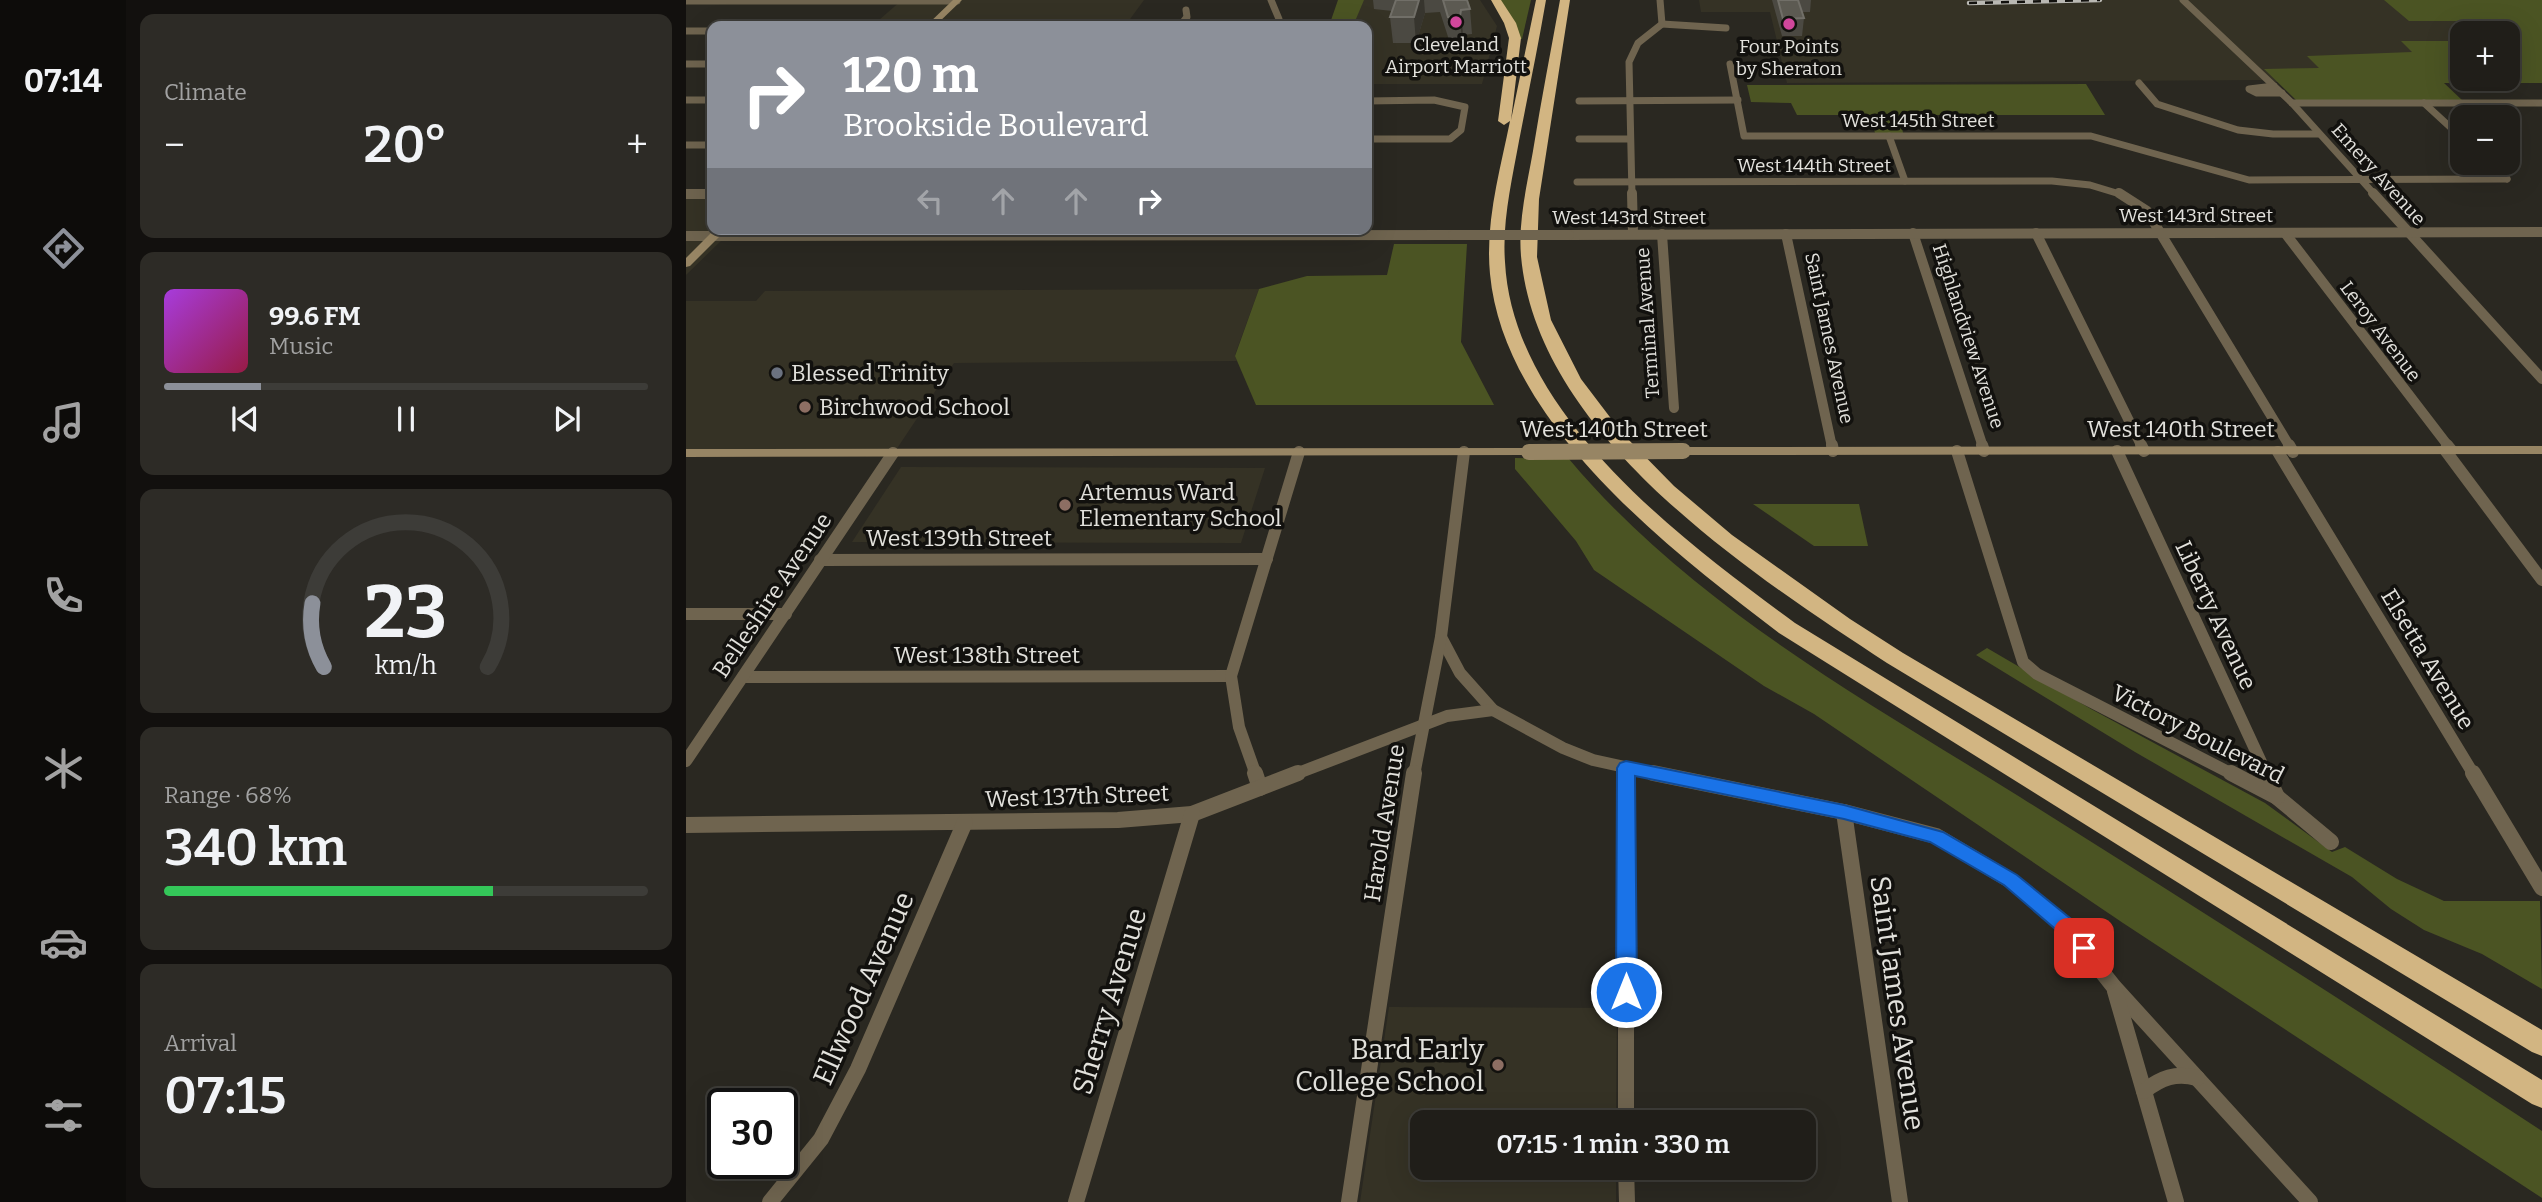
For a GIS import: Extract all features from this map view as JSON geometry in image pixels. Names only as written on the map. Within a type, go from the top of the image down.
[{"type":"highway","points":[[1496,0],[1510,23],[1515,38],[1501,146],[1502,195]]},
{"type":"highway","points":[[1541,0],[1502,195],[1497,241],[1498,278],[1511,327],[1540,388],[1579,444],[1619,490],[1654,523],[1738,592],[1787,628],[2542,1096]]},
{"type":"highway","points":[[1564,0],[1534,181],[1529,240],[1531,276],[1545,322],[1568,371],[1588,401],[1645,468],[1679,502],[1738,552],[1895,659],[2541,1043]]},
{"type":"highway","points":[[1529,240],[1545,186],[1574,0]]},
{"type":"highway","points":[[2424,1023],[2542,1106]]},
{"type":"street","points":[[1271,0],[1278,21]]},
{"type":"street","points":[[1660,0],[1662,24],[1726,27]]},
{"type":"street","name":"Emery Avenue","points":[[2183,0],[2292,103],[2542,379]]},
{"type":"street","points":[[686,1],[957,1]]},
{"type":"street","points":[[935,21],[957,1]]},
{"type":"street","points":[[1183,21],[1186,10]]},
{"type":"street","name":"Terminal Avenue","points":[[1633,234],[1629,54],[1636,42],[1662,24]]},
{"type":"street","points":[[686,31],[707,31]]},
{"type":"street","points":[[686,64],[707,64]]},
{"type":"street","points":[[1579,101],[1738,100],[1730,64]]},
{"type":"street","points":[[2139,83],[2157,104],[2238,130],[2273,134],[2318,134]]},
{"type":"street","points":[[2274,86],[2249,89],[2260,93],[2282,93]]},
{"type":"street","points":[[686,100],[707,100]]},
{"type":"street","name":"West 145th Street","points":[[1738,100],[1744,136],[2091,136],[2249,180],[2361,180]]},
{"type":"street","points":[[1372,101],[1458,102],[1465,107],[1463,129],[1450,139],[1372,139]]},
{"type":"street","points":[[2292,103],[2538,103],[2542,108]]},
{"type":"street","points":[[2424,103],[2450,127]]},
{"type":"street","points":[[1889,135],[1905,181]]},
{"type":"street","points":[[1579,139],[1630,139]]},
{"type":"street","points":[[686,145],[707,145]]},
{"type":"street","points":[[2502,175],[2507,179]]},
{"type":"street","points":[[2361,180],[2507,179]]},
{"type":"street","name":"West 144th Street","points":[[1577,182],[2052,181],[2088,184],[2140,203],[2161,233]]},
{"type":"street","points":[[686,194],[707,194]]},
{"type":"street","points":[[2538,232],[2542,241]]},
{"type":"street","name":"West 143rd Street","points":[[1372,234],[2538,232]]},
{"type":"street","name":"Saint James Avenue","points":[[1786,233],[1833,451]]},
{"type":"street","name":"Highlandview Avenue","points":[[1913,233],[1984,451]]},
{"type":"street","points":[[2036,233],[2144,451]]},
{"type":"street","points":[[2161,233],[2293,452]]},
{"type":"street","name":"Leroy Avenue","points":[[2285,233],[2542,580]]},
{"type":"street","name":"West 143rd Street","points":[[686,236],[707,234]]},
{"type":"street","name":"Terminal Avenue","points":[[1662,234],[1674,408]]},
{"type":"street","points":[[686,264],[716,235]]},
{"type":"street","name":"West 140th Street","points":[[686,453],[2542,450]]},
{"type":"street","name":"Victory Boulevard","points":[[1957,451],[2023,662],[2037,674],[2277,797],[2331,842]]},
{"type":"street","name":"Liberty Avenue","points":[[2117,451],[2277,797]]},
{"type":"street","name":"Harold Avenue","points":[[1349,1202],[1421,728],[1441,637],[1464,452]]},
{"type":"street","name":"Elsetta Avenue","points":[[2278,452],[2542,888]]},
{"type":"street","name":"Belleshire Avenue","points":[[686,761],[893,453]]},
{"type":"street","points":[[1259,788],[1239,727],[1231,676],[1299,453]]},
{"type":"street","name":"West 139th Street","points":[[820,560],[1267,559]]},
{"type":"street","points":[[686,614],[786,614]]},
{"type":"street","points":[[1441,637],[1460,673],[1493,710],[1563,748],[1593,760],[1626,768],[1844,812],[1936,836],[2010,880],[2068,929],[2114,987],[2310,1202]]},
{"type":"street","name":"West 138th Street","points":[[743,677],[1231,676]]},
{"type":"street","name":"West 137th Street","points":[[686,825],[1118,820],[1192,814],[1447,716],[1493,710]]},
{"type":"street","points":[[1626,768],[1626,1110]]},
{"type":"street","name":"Saint James Avenue","points":[[1844,812],[1900,1202]]},
{"type":"street","name":"Sherry Avenue","points":[[1076,1202],[1192,814]]},
{"type":"street","name":"Ellwood Avenue","points":[[771,1202],[821,1139],[858,1069],[965,822]]},
{"type":"street","points":[[2114,987],[2176,1202]]},
{"type":"street","points":[[2144,1091],[2167,1076],[2181,1075],[2197,1079]]},
{"type":"street","points":[[1626,1180],[1626,1202]]},
{"type":"shaded area","points":[[902,0],[1144,0],[1129,21],[878,21]]},
{"type":"shaded area","points":[[1357,0],[1480,0],[1497,26],[1482,84],[1372,84],[1372,21],[1349,21]]},
{"type":"shaded area","points":[[1699,0],[2461,0],[2490,21],[2450,21],[2450,41],[2402,41],[2443,83],[2261,80],[1787,83],[1770,12],[1701,12]]},
{"type":"shaded area","points":[[686,196],[707,196],[707,235],[785,235],[782,238],[723,239],[686,275]]},
{"type":"shaded area","name":"Birchwood School","points":[[1259,289],[1235,355],[1237,361],[954,363],[896,450],[686,450],[686,301],[756,301],[765,291]]},
{"type":"shaded area","name":"Artemus Ward Elementary School","points":[[901,467],[1265,468],[1241,543],[852,542]]},
{"type":"shaded area","name":"Bard Early College School","points":[[1389,1007],[1617,1008],[1616,1110],[1410,1110],[1410,1180],[1616,1180],[1616,1202],[1360,1202]]},
{"type":"green space","points":[[1338,0],[1364,0],[1355,21],[1331,21]]},
{"type":"green space","points":[[1500,0],[1531,0],[1522,39],[1519,39]]},
{"type":"green space","points":[[2384,0],[2542,0],[2542,83],[2520,83],[2520,21],[2409,21]]},
{"type":"green space","points":[[2401,41],[2450,41],[2450,83],[2444,83],[2463,101],[2297,101],[2264,69],[2319,68],[2307,56],[2412,52]]},
{"type":"green space","points":[[2086,84],[2105,115],[1900,115],[1903,133],[1875,133],[1870,115],[1797,115],[1791,103],[1751,102],[1747,85]]},
{"type":"green space","points":[[1394,244],[1467,244],[1461,342],[1494,405],[1256,405],[1235,356],[1259,289],[1307,276],[1387,275]]},
{"type":"green space","points":[[1515,458],[1569,459],[1617,511],[1669,559],[1723,604],[1781,645],[2542,1131],[2542,1198],[2123,923],[1814,714],[1764,686],[1594,570],[1576,541],[1515,469]]},
{"type":"green space","points":[[1753,504],[1859,504],[1868,546],[1814,546]]},
{"type":"green space","points":[[1987,648],[2091,709],[2265,803],[2332,852],[2345,847],[2397,879],[2444,901],[2540,901],[2542,989],[2482,954],[2424,930],[2391,909],[2352,877],[2135,752],[1976,655]]},
{"type":"building","points":[[1396,0],[1419,0],[1414,17],[1390,17]]},
{"type":"building","points":[[1443,0],[1467,0],[1470,9],[1461,10],[1460,17],[1448,17]]},
{"type":"building","points":[[1778,0],[1798,0],[1804,18],[1783,19]]},
{"type":"railway","points":[[1969,3],[2100,0]]},
{"type":"place","name":"Cleveland Airport Marriott","points":[[1456,22]]},
{"type":"place","name":"Four Points by Sheraton","points":[[1789,24]]},
{"type":"place","name":"Blessed Trinity","points":[[777,373]]},
{"type":"place","name":"Birchwood School","points":[[805,407]]},
{"type":"place","name":"Artemus Ward Elementary School","points":[[1065,505]]},
{"type":"place","name":"Bard Early College School","points":[[1498,1065]]},
{"type":"route","points":[[1626,992],[1626,768],[1844,812],[1936,836],[2010,880],[2068,929],[2084,948]]}]
